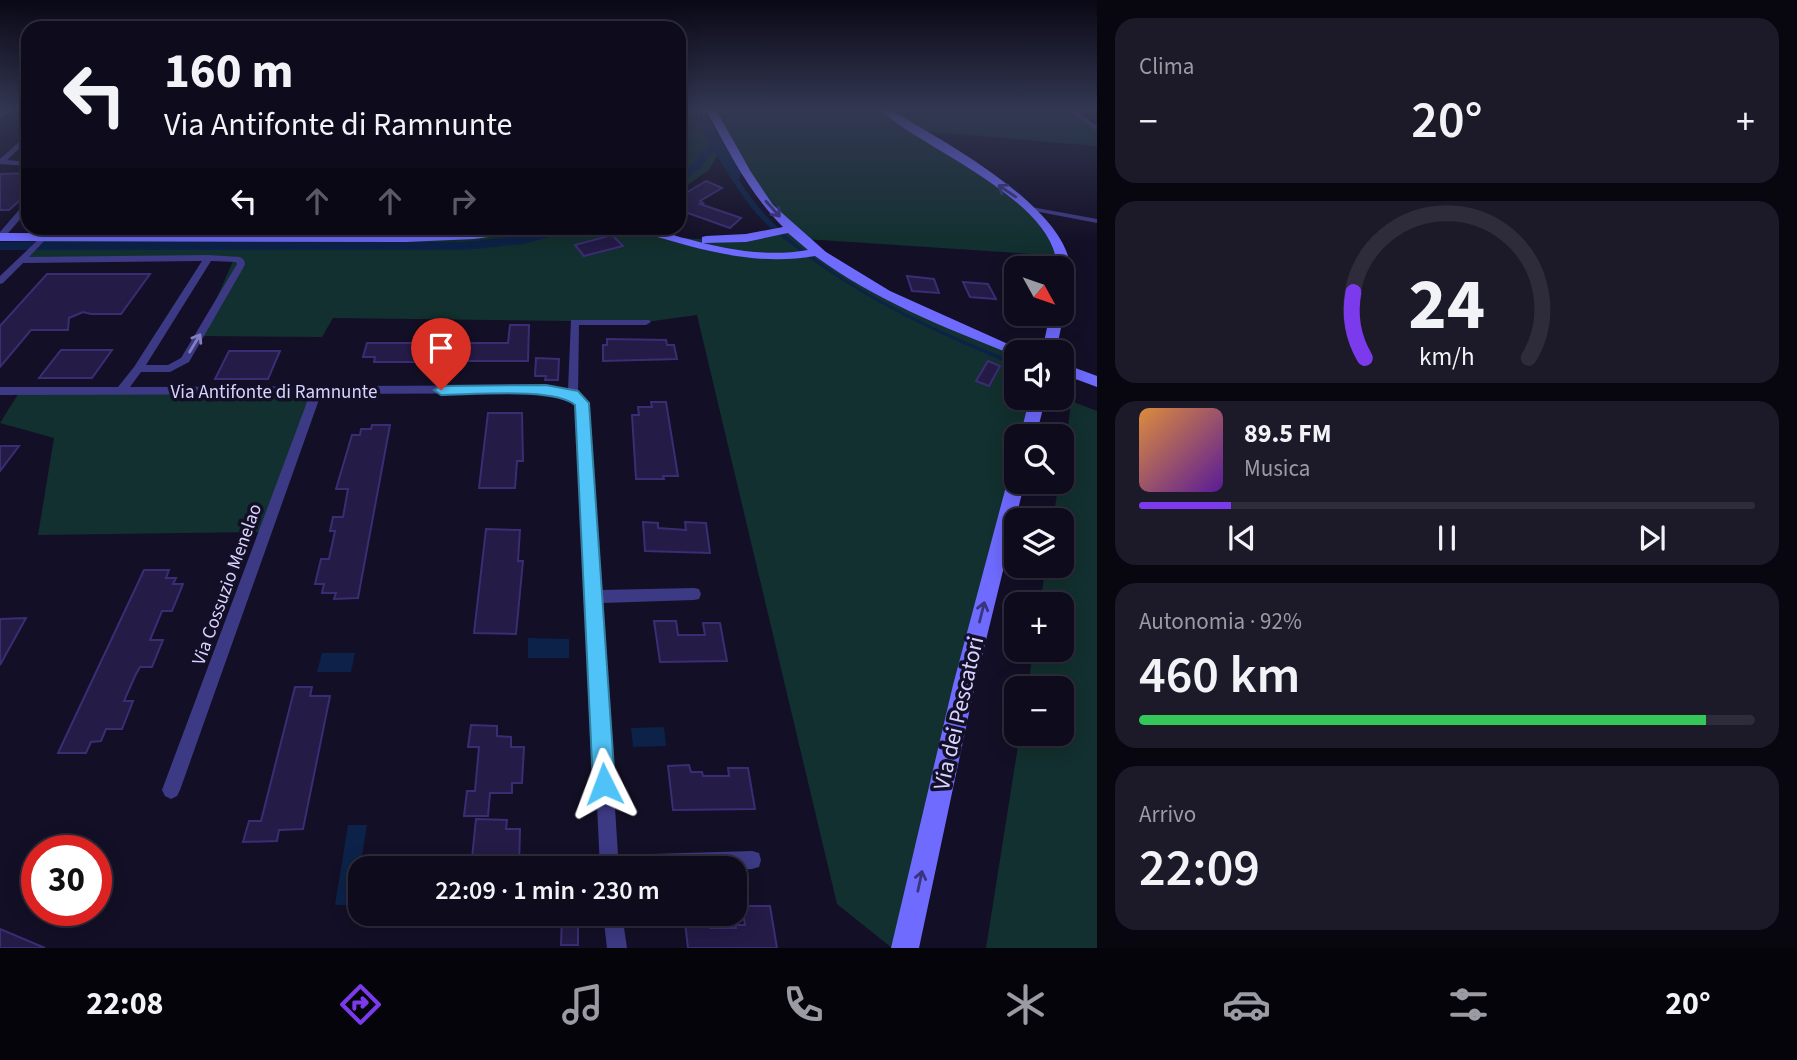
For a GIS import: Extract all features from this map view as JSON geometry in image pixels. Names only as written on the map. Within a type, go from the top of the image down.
[{"type":"street","points":[[737,154],[760,195],[790,229],[818,251],[900,300],[1004,345]]},
{"type":"street","points":[[950,154],[1029,208],[1047,227],[1060,249],[1060,256]]},
{"type":"street","points":[[1,160],[4,164],[21,164]]},
{"type":"street","points":[[1029,208],[1097,221]]},
{"type":"street","points":[[0,237],[21,213]]},
{"type":"street","points":[[730,246],[790,229]]},
{"type":"street","points":[[0,237],[41,239],[259,235]]},
{"type":"street","points":[[660,235],[730,246],[771,259],[797,257],[818,251]]},
{"type":"street","points":[[0,281],[41,239]]},
{"type":"street","points":[[24,256],[237,259],[241,264],[187,358],[170,368],[138,369]]},
{"type":"street","points":[[121,391],[138,369],[208,258]]},
{"type":"street","points":[[607,856],[584,409],[580,400],[573,395],[574,322],[646,322]]},
{"type":"street","points":[[1074,373],[1097,382]]},
{"type":"street","name":"Via Antifonte di Ramnunte","points":[[0,391],[316,392],[541,389],[573,395]]},
{"type":"street","name":"Via Cossuzio Menelao","points":[[171,790],[316,392]]},
{"type":"street","name":"Via dei Pescatori","points":[[905,948],[964,685],[1013,494]]},
{"type":"street","points":[[594,597],[694,594]]},
{"type":"street","points":[[747,860],[752,860]]},
{"type":"street","points":[[614,926],[617,948]]},
{"type":"green space","points":[[686,154],[718,154],[709,170],[686,186]]},
{"type":"green space","points":[[737,154],[953,154],[1025,204],[1062,256],[805,239],[760,195]]},
{"type":"green space","points":[[788,230],[869,283],[1004,346],[1004,410],[1035,410],[1031,424],[1004,424],[1004,494],[1013,494],[1009,508],[1004,508],[1004,528],[892,948],[837,904],[697,315],[646,322],[333,318],[322,337],[200,336],[234,259],[21,260],[43,238],[666,235],[714,239]]},
{"type":"green space","points":[[20,391],[316,392],[265,532],[38,535],[54,438],[0,423]]},
{"type":"green space","points":[[1074,402],[1097,411],[1097,948],[986,948],[1018,746],[1074,746],[1074,676],[1030,676],[1031,662],[1074,662],[1074,592],[1042,592],[1044,578],[1074,578],[1074,508],[1055,508],[1057,494],[1074,494],[1074,424],[1068,424]]},
{"type":"water","points":[[716,154],[730,154],[741,173],[739,180],[762,211],[791,240],[826,266],[902,312],[1004,357],[1004,361],[933,330],[852,287],[777,234],[754,211]]},
{"type":"water","points":[[528,638],[569,639],[569,658],[528,658]]},
{"type":"water","points":[[322,653],[355,653],[351,672],[317,672]]},
{"type":"water","points":[[664,727],[666,746],[633,747],[631,728]]},
{"type":"water","points":[[348,825],[367,825],[362,856],[348,856],[348,905],[335,905]]},
{"type":"building","points":[[21,173],[21,199],[9,210],[0,210],[0,174]]},
{"type":"building","points":[[706,181],[722,188],[700,201],[703,203],[700,204],[741,218],[730,228],[686,214],[686,193]]},
{"type":"building","points":[[612,235],[623,246],[584,256],[575,245]]},
{"type":"building","points":[[47,274],[150,274],[121,314],[83,312],[69,318],[68,330],[31,330],[0,367],[0,326]]},
{"type":"building","points":[[907,276],[934,279],[939,293],[912,291]]},
{"type":"building","points":[[963,282],[988,284],[996,299],[970,297]]},
{"type":"building","points":[[510,325],[529,325],[528,361],[456,361],[459,343],[508,343]]},
{"type":"building","points":[[607,339],[666,340],[667,345],[674,345],[677,359],[603,361],[603,345],[607,345]]},
{"type":"building","points":[[367,343],[436,343],[432,362],[374,362],[375,357],[363,357]]},
{"type":"building","points":[[61,350],[112,350],[92,378],[39,378]]},
{"type":"building","points":[[229,351],[280,351],[268,379],[215,379]]},
{"type":"building","points":[[536,358],[559,359],[558,380],[545,380],[546,376],[535,376]]},
{"type":"building","points":[[988,361],[1000,366],[989,386],[976,381]]},
{"type":"building","points":[[651,402],[666,402],[678,476],[636,479],[632,415],[639,415],[638,407],[652,407]]},
{"type":"building","points":[[488,413],[522,413],[523,461],[517,461],[515,488],[479,488]]},
{"type":"building","points":[[372,425],[390,425],[358,598],[334,599],[336,593],[322,593],[324,584],[315,584],[321,559],[329,559],[335,531],[330,531],[333,517],[343,517],[348,489],[336,489],[352,435],[360,435],[361,429],[371,429]]},
{"type":"building","points":[[0,446],[19,446],[0,471]]},
{"type":"building","points":[[643,522],[658,523],[658,528],[686,530],[685,522],[706,523],[710,553],[645,551]]},
{"type":"building","points":[[486,529],[520,530],[518,561],[523,561],[516,634],[474,633]]},
{"type":"building","points":[[144,570],[169,570],[166,578],[176,578],[173,584],[183,584],[172,611],[162,611],[150,640],[163,640],[152,667],[140,667],[135,676],[124,701],[133,701],[122,729],[106,729],[101,741],[91,742],[86,753],[58,753]]},
{"type":"building","points":[[26,618],[0,665],[0,619]]},
{"type":"building","points":[[654,621],[676,621],[678,635],[705,635],[703,623],[720,623],[727,661],[660,662]]},
{"type":"building","points":[[295,687],[312,687],[310,696],[330,696],[303,829],[279,830],[277,841],[243,842],[249,821],[261,821]]},
{"type":"building","points":[[471,725],[497,726],[497,736],[511,737],[511,747],[524,747],[522,783],[512,783],[512,793],[490,793],[488,816],[464,816],[467,791],[475,791],[479,747],[468,747]]},
{"type":"building","points":[[689,765],[691,772],[702,772],[703,776],[729,776],[728,768],[748,768],[755,809],[673,810],[668,766]]},
{"type":"building","points":[[476,819],[507,820],[506,829],[520,829],[519,856],[472,856]]},
{"type":"building","points":[[747,906],[770,906],[777,948],[688,948],[685,926],[736,928],[735,926],[747,926]]},
{"type":"building","points":[[562,926],[578,926],[578,945],[561,945]]},
{"type":"building","points":[[0,929],[45,948],[0,948]]},
{"type":"waterway","points":[[686,175],[705,154]]},
{"type":"waterway","points":[[0,246],[465,246],[546,235]]},
{"type":"route","points":[[441,390],[546,390],[573,395],[582,403],[604,784]]}]
